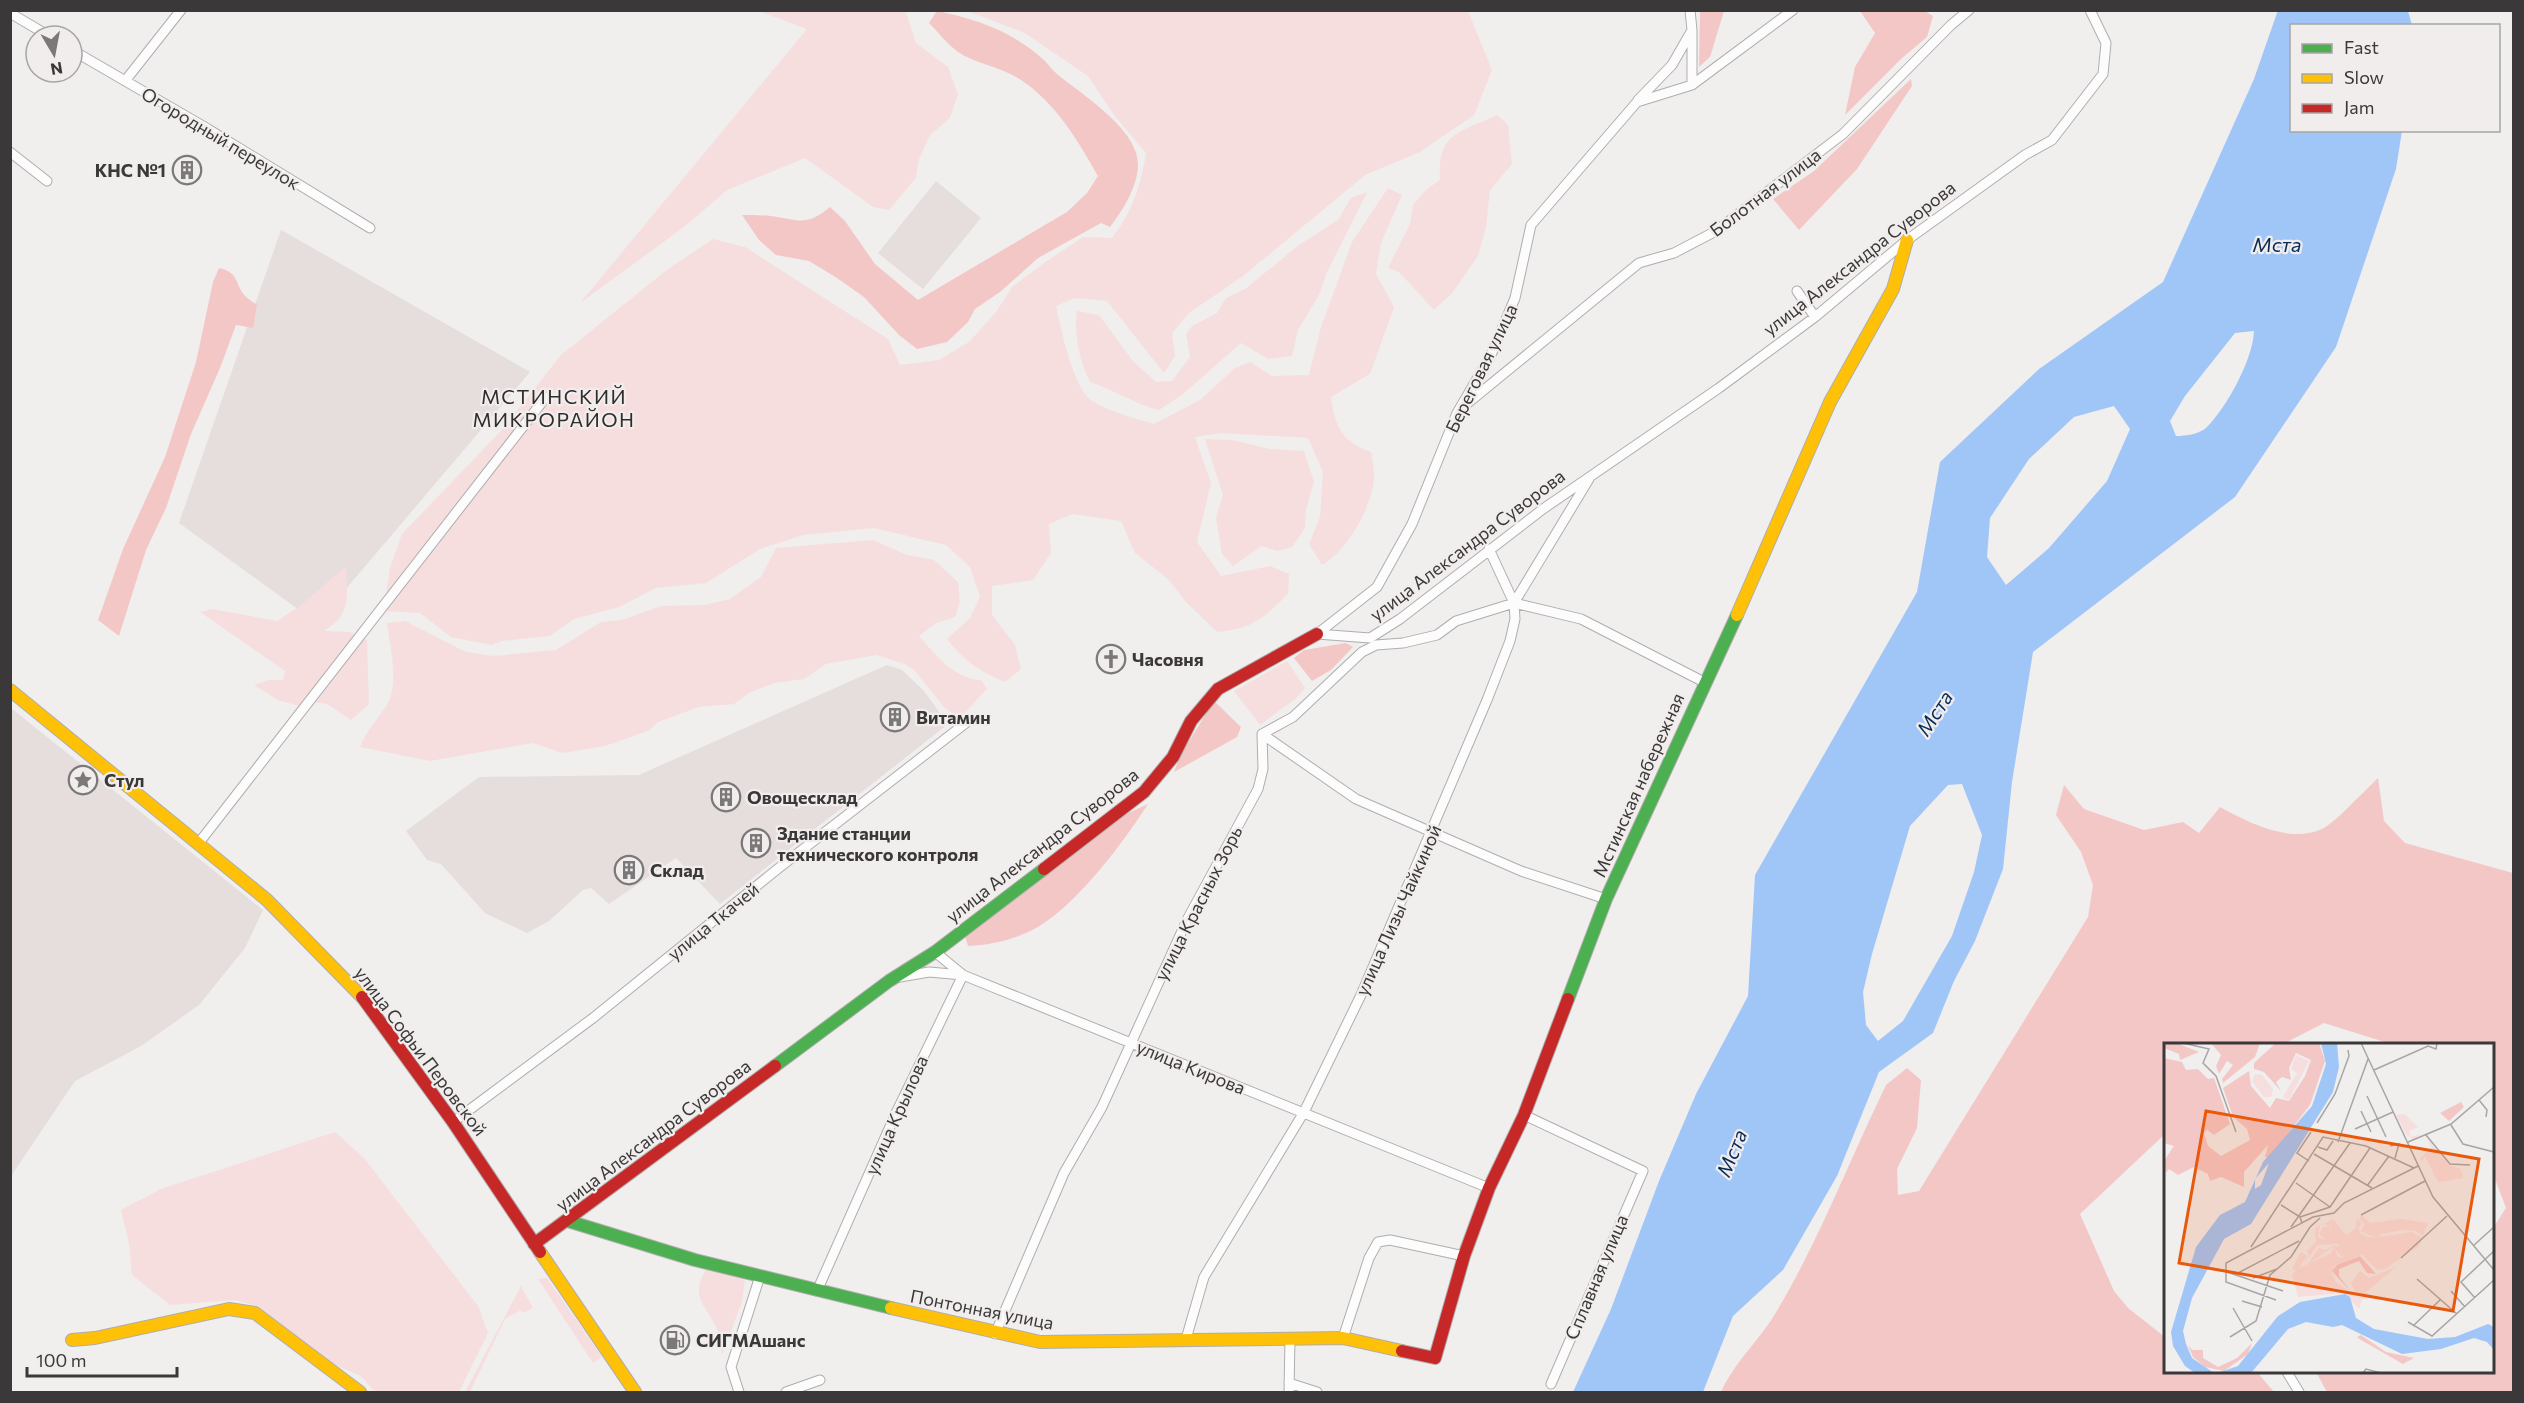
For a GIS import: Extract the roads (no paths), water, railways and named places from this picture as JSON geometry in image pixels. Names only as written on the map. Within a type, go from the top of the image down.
[{"type":"street","points":[[125,81],[181,10]]},
{"type":"street","points":[[1690,10],[1692,85]]},
{"type":"street","points":[[1637,102],[1692,85],[1793,10]]},
{"type":"street","name":"Болотная улица","points":[[1457,412],[1639,263],[1674,253],[1716,231],[1843,134],[1951,25],[1970,10]]},
{"type":"street","name":"улица Александра Суворова","points":[[534,1244],[889,981],[935,952],[1144,792],[1173,757],[1191,722],[1218,689],[1317,634],[1370,638],[1591,475],[1719,388],[1815,317],[1907,240],[2025,155],[2052,140],[2103,74],[2106,43],[2090,10]]},
{"type":"street","points":[[10,13],[29,24]]},
{"type":"street","name":"Береговая улица","points":[[1317,634],[1377,587],[1412,524],[1457,412],[1491,355],[1515,298],[1531,225],[1672,64],[1692,30]]},
{"type":"street","name":"Огородный переулок","points":[[84,57],[208,129],[370,228]]},
{"type":"street","points":[[10,152],[46,181]]},
{"type":"street","name":"Мстинская набережная","points":[[1435,1358],[1464,1256],[1489,1188],[1524,1115],[1606,899],[1770,542],[1830,402],[1893,289],[1907,240]]},
{"type":"street","points":[[1797,291],[1815,317]]},
{"type":"street","points":[[198,844],[546,397]]},
{"type":"street","name":"улица Лизы Чайкиной","points":[[1186,1339],[1204,1277],[1304,1112],[1361,995],[1431,834],[1510,641],[1515,619],[1514,603],[1591,475]]},
{"type":"street","points":[[1489,549],[1514,603]]},
{"type":"street","points":[[1606,899],[1521,871],[1431,834],[1356,799],[1262,734],[1293,717],[1362,652],[1376,645],[1403,643],[1437,635],[1456,621],[1514,603],[1581,619],[1704,682]]},
{"type":"street","name":"улица Софьи Перовской","points":[[10,690],[275,908],[356,988],[453,1122],[635,1392]]},
{"type":"street","name":"улица Ткачей","points":[[453,1122],[593,1018],[780,867],[971,719]]},
{"type":"street","name":"улица Красных Зорь","points":[[994,1334],[1064,1173],[1101,1107],[1186,920],[1258,789],[1263,769],[1262,734]]},
{"type":"street","points":[[935,952],[963,975]]},
{"type":"street","name":"улица Кирова","points":[[889,981],[929,972],[963,975],[1489,1188]]},
{"type":"street","name":"улица Крылова","points":[[817,1291],[896,1113],[963,975]]},
{"type":"street","name":"Сплавная улица","points":[[1524,1115],[1643,1171],[1551,1384]]},
{"type":"street","name":"Понтонная улица","points":[[568,1221],[817,1291],[994,1334],[1040,1342],[1343,1338],[1435,1358]]},
{"type":"street","points":[[1343,1338],[1369,1258],[1378,1242],[1390,1240],[1464,1256]]},
{"type":"street","points":[[739,1392],[731,1367],[760,1276]]},
{"type":"street","points":[[72,1340],[95,1338],[229,1309],[255,1312],[360,1392]]},
{"type":"street","points":[[1290,1338],[1289,1388],[1317,1392]]},
{"type":"street","points":[[2288,1373],[2299,1392]]},
{"type":"street","points":[[786,1392],[820,1380]]},
{"type":"water","name":"Мста","points":[[2278,10],[2408,11],[2412,24],[2290,24],[2290,132],[2402,132],[2396,169],[2336,347],[2235,497],[2033,652],[2012,782],[2003,869],[1975,941],[1954,981],[1933,1033],[1879,1072],[1837,1176],[1783,1270],[1733,1316],[1703,1392],[1573,1392],[1611,1309],[1659,1181],[1696,1094],[1748,996],[1755,875],[1917,592],[1940,462],[2039,369],[2163,282],[2254,79]],"holes":[[[2254,331],[2253,342],[2238,382],[2215,418],[2201,431],[2176,436],[2170,421],[2185,396],[2235,333]],[[2114,406],[2130,429],[2107,481],[2049,548],[2006,585],[1987,557],[1990,518],[2029,459],[2074,417]],[[1962,784],[1982,835],[1974,872],[1952,936],[1903,1021],[1878,1041],[1866,1025],[1863,992],[1910,826],[1948,785]]]},
{"type":"place","name":"КНС №1","points":[[187,170]]},
{"type":"place","name":"Часовня","points":[[1111,659]]},
{"type":"place","name":"Витамин","points":[[895,717]]},
{"type":"place","name":"Стул","points":[[83,780]]},
{"type":"place","name":"Овощесклад","points":[[726,797]]},
{"type":"place","name":"Здание станции технического контроля","points":[[756,843]]},
{"type":"place","name":"Склад","points":[[629,870]]},
{"type":"place","name":"СИГМАшанс","points":[[675,1340]]},
{"type":"district","name":"МСТИНСКИЙ МИКРОРАЙОН","points":[[554,408]]}]
